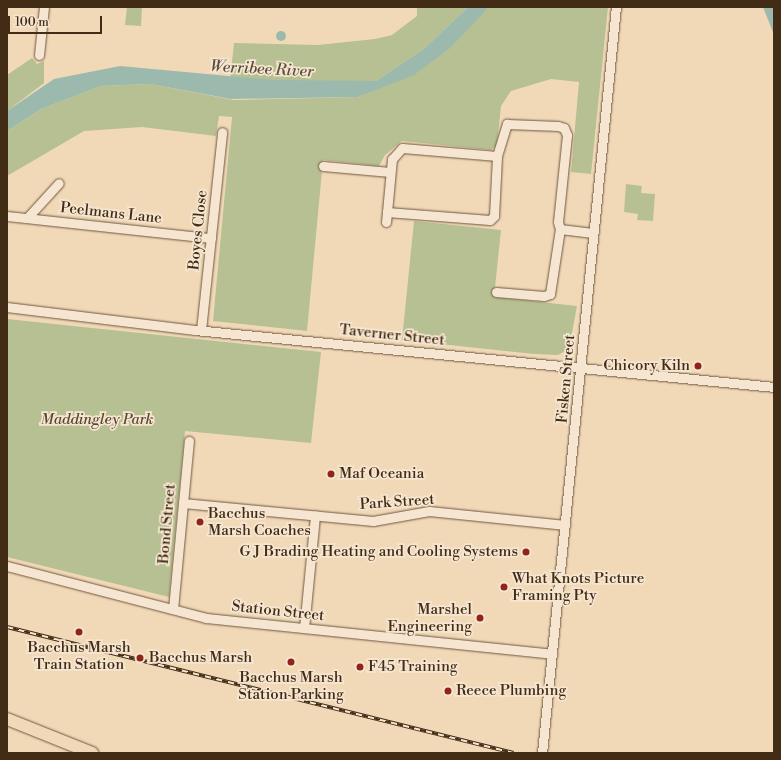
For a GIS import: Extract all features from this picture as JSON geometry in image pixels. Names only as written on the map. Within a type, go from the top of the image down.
[{"type":"main road","points":[[7,718],[92,753]]},
{"type":"street","points":[[39,55],[44,7]]},
{"type":"street","name":"Fisken Street","points":[[542,753],[616,7]]},
{"type":"street","points":[[387,212],[490,220],[494,216],[497,156],[507,124],[564,128],[566,135],[558,222],[560,229],[550,294],[496,292]]},
{"type":"street","name":"Boyes Close","points":[[201,330],[222,132]]},
{"type":"street","points":[[386,222],[390,172],[396,151],[409,146],[497,156]]},
{"type":"street","points":[[323,166],[390,172]]},
{"type":"street","points":[[27,218],[59,183]]},
{"type":"street","name":"Peelmans Lane","points":[[7,216],[211,238]]},
{"type":"street","points":[[560,229],[593,232]]},
{"type":"street","name":"Taverner Street","points":[[7,307],[201,330],[774,387]]},
{"type":"street","name":"Bond Street","points":[[173,609],[189,441]]},
{"type":"street","name":"Park Street","points":[[183,503],[373,521],[429,511],[565,525]]},
{"type":"street","points":[[304,628],[315,516]]},
{"type":"street","name":"Station Street","points":[[7,566],[206,618],[552,654]]},
{"type":"green space","points":[[127,7],[142,7],[141,26],[125,25]]},
{"type":"green space","points":[[417,7],[468,7],[425,48],[376,81],[230,81],[234,43],[318,45],[375,39],[392,35],[417,16]]},
{"type":"green space","points":[[489,7],[608,7],[591,174],[571,172],[579,82],[551,79],[511,91],[501,106],[497,145],[491,150],[402,141],[385,155],[379,166],[323,160],[307,331],[213,321],[232,117],[219,116],[216,136],[142,127],[84,131],[7,176],[7,131],[41,109],[101,86],[150,84],[234,100],[358,97],[414,74]]},
{"type":"green space","points":[[32,58],[37,64],[44,61],[44,83],[7,111],[7,75]]},
{"type":"green space","points":[[626,184],[642,186],[641,193],[655,194],[653,221],[637,220],[638,214],[624,212]]},
{"type":"green space","points":[[414,221],[501,230],[494,297],[577,306],[569,349],[558,355],[534,354],[402,340]]},
{"type":"green space","name":"Maddingley Park","points":[[7,319],[321,352],[311,443],[185,431],[169,597],[7,557]]},
{"type":"shaded area","points":[[468,7],[489,7],[450,48],[414,75],[358,97],[231,99],[150,84],[101,86],[41,109],[7,131],[7,111],[54,79],[120,66],[273,80],[376,81],[425,48]]},
{"type":"shaded area","points":[[763,7],[774,7],[774,35]]},
{"type":"shaded area","points":[[279,31],[283,31],[285,32],[285,40],[279,41],[276,38],[276,34]]},
{"type":"railway","points":[[7,627],[514,753]]},
{"type":"place","name":"Chicory Kiln","points":[[698,366]]},
{"type":"place","name":"Maf Oceania","points":[[331,474]]},
{"type":"place","name":"Bacchus Marsh Coaches","points":[[200,522]]},
{"type":"place","name":"G J Brading Heating and Cooling Systems","points":[[526,552]]},
{"type":"place","name":"What Knots Picture Framing Pty","points":[[504,587]]},
{"type":"place","name":"Marshel Engineering","points":[[480,618]]},
{"type":"place","name":"Bacchus Marsh Train Station","points":[[79,632]]},
{"type":"place","name":"Bacchus Marsh","points":[[140,658]]},
{"type":"place","name":"Bacchus Marsh Station Parking","points":[[291,662]]},
{"type":"place","name":"F45 Training","points":[[360,667]]},
{"type":"place","name":"Reece Plumbing","points":[[448,691]]},
{"type":"water label","name":"Werribee River","points":[[262,69]]}]
